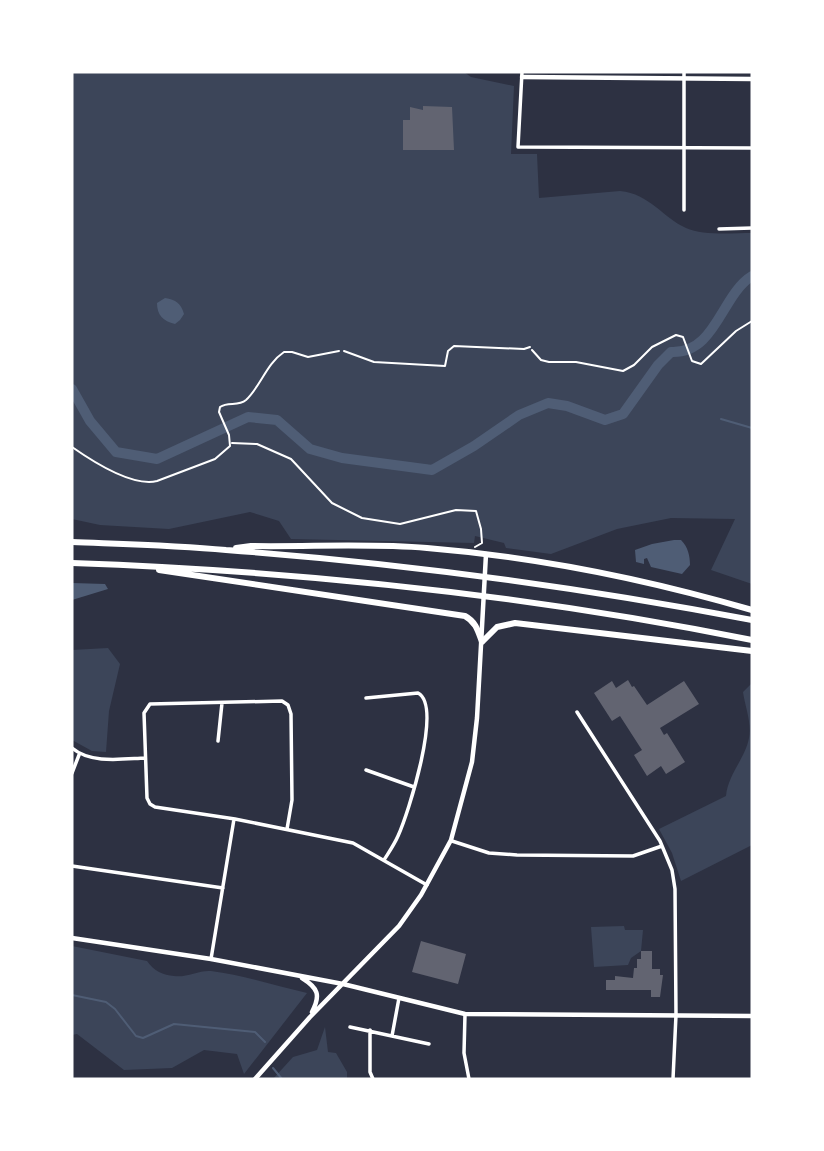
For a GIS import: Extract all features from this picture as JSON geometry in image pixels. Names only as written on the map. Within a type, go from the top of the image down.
[{"type":"highway","points":[[72,541],[224,549],[463,573],[632,598],[752,620]]},
{"type":"highway","points":[[224,549],[251,546],[390,546],[486,554],[636,579],[752,610]]},
{"type":"highway","points":[[72,563],[328,578],[451,592],[643,620],[752,640]]},
{"type":"highway","points":[[147,566],[165,572],[465,616],[472,619],[477,626],[482,642],[497,627],[515,623],[752,651]]},
{"type":"street","points":[[684,72],[684,210]]},
{"type":"street","points":[[752,79],[522,75],[518,146],[752,148]]},
{"type":"street","points":[[719,229],[752,228]]},
{"type":"street","points":[[255,1079],[310,1017],[399,926],[427,885],[451,840],[472,762],[486,554]]},
{"type":"street","points":[[366,698],[418,693],[427,703],[425,739],[414,787],[397,839],[384,860]]},
{"type":"street","points":[[287,829],[292,800],[291,714],[288,705],[282,701],[150,704],[144,713],[147,798],[150,804],[353,843],[427,885]]},
{"type":"street","points":[[218,741],[222,703]]},
{"type":"street","points":[[577,712],[662,846],[671,870],[675,889],[676,1015],[673,1079]]},
{"type":"street","points":[[72,748],[79,755],[107,759],[145,758]]},
{"type":"street","points":[[72,773],[79,755]]},
{"type":"street","points":[[366,770],[414,787]]},
{"type":"street","points":[[211,959],[234,819]]},
{"type":"street","points":[[451,840],[489,853],[517,855],[633,856],[662,846]]},
{"type":"street","points":[[72,866],[223,887]]},
{"type":"street","points":[[72,938],[298,975],[465,1014],[752,1016]]},
{"type":"street","points":[[298,975],[317,991],[318,997],[310,1017]]},
{"type":"street","points":[[392,1036],[400,998]]},
{"type":"street","points":[[465,1014],[464,1053],[469,1079]]},
{"type":"street","points":[[351,1027],[429,1044]]},
{"type":"street","points":[[370,1030],[370,1072],[373,1079]]},
{"type":"lane","points":[[344,351],[374,362],[445,366],[448,351],[454,346],[530,347]]},
{"type":"path","points":[[530,347],[537,357],[549,362],[576,362],[623,371],[634,365],[652,347],[669,337],[679,335],[692,361],[701,364],[736,331],[752,321]]},
{"type":"path","points":[[231,443],[219,412],[220,407],[227,403],[245,401],[269,366],[284,352],[308,357],[329,351],[344,351]]},
{"type":"path","points":[[72,447],[131,480],[150,482],[215,459],[231,443],[257,444],[291,459],[332,503],[362,517],[400,524],[456,510],[476,511],[482,543],[475,548]]},
{"type":"shaded area","points":[[72,72],[464,72],[471,77],[514,86],[511,154],[537,154],[539,198],[620,191],[640,196],[693,231],[719,234],[752,233],[752,584],[711,570],[735,519],[671,518],[617,529],[551,554],[506,548],[504,543],[475,536],[474,543],[291,539],[279,521],[250,512],[169,529],[100,525],[72,519]]},
{"type":"shaded area","points":[[165,298],[177,303],[183,310],[184,314],[175,324],[164,319],[158,311],[157,303]]},
{"type":"shaded area","points":[[681,540],[689,555],[690,565],[682,574],[651,567],[647,558],[644,559],[644,564],[636,562],[635,550]]},
{"type":"shaded area","points":[[72,583],[105,584],[108,589],[72,600]]},
{"type":"shaded area","points":[[108,648],[120,664],[109,711],[106,752],[92,751],[72,740],[72,650]]},
{"type":"shaded area","points":[[752,683],[752,845],[681,881],[672,853],[659,829],[726,796],[749,738],[749,721],[743,692]]},
{"type":"shaded area","points":[[624,926],[625,930],[643,930],[641,951],[631,958],[628,965],[594,967],[591,927]]},
{"type":"shaded area","points":[[72,946],[147,961],[156,970],[170,975],[183,976],[211,971],[307,993],[244,1074],[237,1054],[204,1050],[172,1068],[124,1070],[77,1034],[72,1035]]},
{"type":"shaded area","points":[[325,1027],[328,1052],[336,1053],[347,1072],[347,1079],[273,1079],[293,1057],[317,1050]]},
{"type":"building","points":[[423,106],[452,107],[454,150],[403,150],[403,120],[410,120],[410,107],[423,110]]},
{"type":"building","points":[[628,680],[647,705],[684,681],[699,704],[660,728],[664,735],[667,733],[685,762],[666,774],[661,766],[647,776],[634,755],[642,750],[620,716],[612,721],[594,693],[612,681],[616,688]]},
{"type":"building","points":[[421,941],[466,954],[458,984],[412,972]]},
{"type":"building","points":[[641,951],[652,951],[652,969],[660,969],[660,975],[663,975],[660,997],[651,997],[651,990],[606,990],[606,980],[615,980],[615,976],[633,978],[637,959],[641,959]]},
{"type":"waterway","points":[[72,389],[90,421],[116,452],[157,459],[248,417],[277,420],[310,449],[342,458],[432,470],[474,446],[519,415],[548,403],[567,406],[605,420],[623,414],[658,365],[671,352],[686,350],[698,344],[717,322],[741,285],[752,276]]},
{"type":"waterway","points":[[721,419],[752,428]]},
{"type":"waterway","points":[[72,995],[106,1002],[115,1009],[136,1036],[143,1038],[174,1024],[255,1032],[265,1042]]},
{"type":"waterway","points":[[273,1068],[282,1079]]}]
